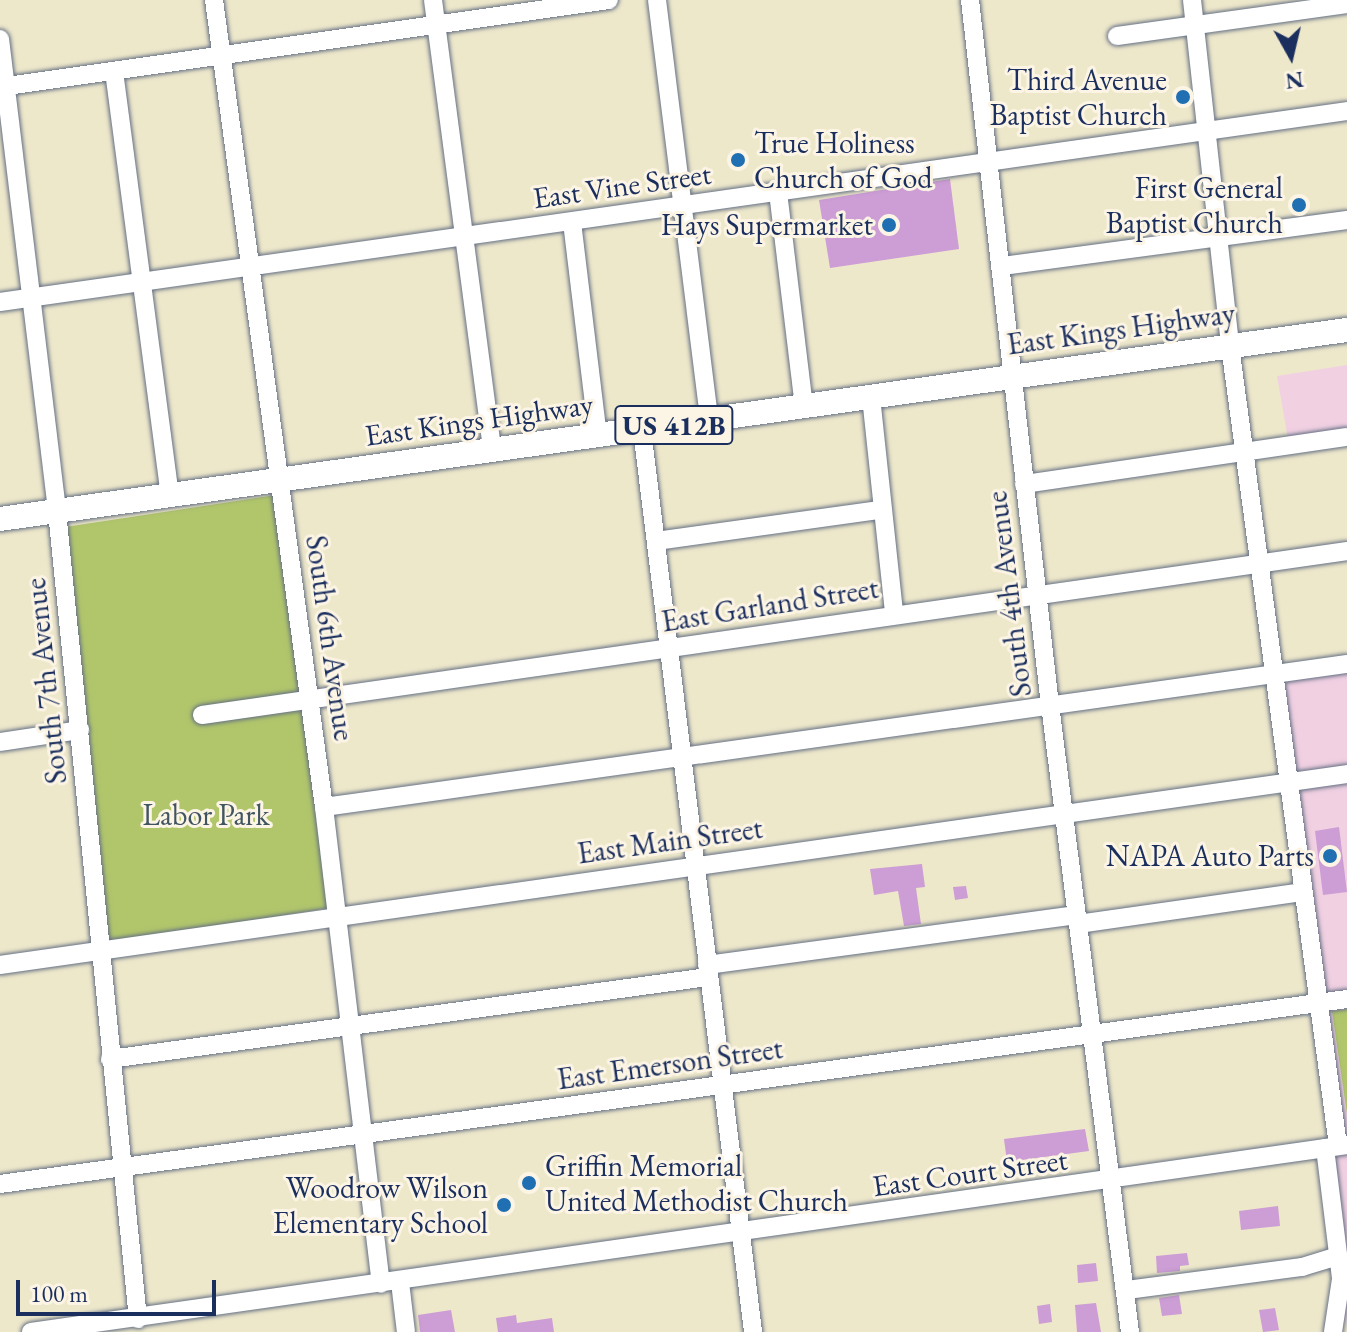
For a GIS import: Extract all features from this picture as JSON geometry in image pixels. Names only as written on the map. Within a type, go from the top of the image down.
[{"type":"main road","name":"East Kings Highway","points":[[0,519],[1347,330]]},
{"type":"street","name":"South 6th Avenue","points":[[214,0],[277,480],[311,701],[381,1284]]},
{"type":"street","points":[[433,0],[492,450]]},
{"type":"street","points":[[3,87],[609,0]]},
{"type":"street","points":[[657,0],[709,420]]},
{"type":"street","name":"South 4th Avenue","points":[[970,0],[1050,705],[1130,1332]]},
{"type":"street","points":[[1192,0],[1209,131],[1230,346],[1337,1146],[1338,1256],[1333,1332]]},
{"type":"street","points":[[1117,36],[1347,4]]},
{"type":"street","name":"South 7th Avenue","points":[[0,39],[3,87],[34,297],[80,730],[122,1168],[130,1324]]},
{"type":"street","points":[[114,71],[170,495]]},
{"type":"street","name":"East Vine Street","points":[[0,302],[1347,111]]},
{"type":"street","points":[[778,192],[804,406]]},
{"type":"street","points":[[1002,266],[1347,220]]},
{"type":"street","points":[[572,222],[598,436]]},
{"type":"street","points":[[871,397],[880,510],[894,614]]},
{"type":"street","points":[[642,430],[753,1332]]},
{"type":"street","points":[[1024,484],[1347,437]]},
{"type":"street","points":[[656,541],[880,510]]},
{"type":"street","name":"East Garland Street","points":[[202,715],[1347,551]]},
{"type":"street","points":[[324,807],[1347,664]]},
{"type":"street","points":[[0,742],[80,730]]},
{"type":"street","name":"East Main Street","points":[[0,965],[1347,774]]},
{"type":"street","points":[[110,1059],[352,1028],[707,971],[1077,919],[1302,892]]},
{"type":"street","name":"East Emerson Street","points":[[0,1184],[1347,999]]},
{"type":"street","name":"East Court Street","points":[[31,1332],[130,1324],[381,1284],[741,1235],[1337,1146]]},
{"type":"street","points":[[1127,1290],[1186,1274],[1302,1267],[1338,1256]]},
{"type":"street","points":[[400,1282],[406,1332]]},
{"type":"shaded area","points":[[1347,365],[1347,431],[1288,439],[1277,376]]},
{"type":"shaded area","points":[[1347,666],[1347,1140],[1344,1141],[1281,675]]},
{"type":"shaded area","points":[[1347,1149],[1347,1328],[1333,1151]]},
{"type":"green space","name":"Labor Park","points":[[276,495],[330,908],[108,943],[65,527]]},
{"type":"green space","points":[[1347,1009],[1347,1114],[1332,1011]]},
{"type":"building","name":"Hays Supermarket","points":[[950,179],[959,249],[830,268],[819,200]]},
{"type":"building","name":"NAPA Auto Parts","points":[[1339,827],[1347,892],[1323,895],[1315,831]]},
{"type":"building","points":[[922,864],[925,887],[916,888],[921,924],[904,926],[898,891],[874,895],[870,869]]},
{"type":"building","points":[[966,886],[968,898],[955,900],[953,887]]},
{"type":"building","points":[[1085,1129],[1089,1151],[1007,1162],[1004,1139]]},
{"type":"building","points":[[1278,1206],[1280,1226],[1241,1230],[1239,1211]]},
{"type":"building","points":[[1187,1253],[1189,1265],[1180,1266],[1180,1271],[1157,1273],[1156,1256]]},
{"type":"building","points":[[1096,1263],[1098,1281],[1078,1283],[1077,1265]]},
{"type":"building","points":[[1179,1295],[1182,1314],[1162,1316],[1159,1298]]},
{"type":"building","points":[[1096,1303],[1101,1332],[1077,1332],[1075,1305]]},
{"type":"building","points":[[1050,1304],[1052,1322],[1039,1324],[1037,1306]]},
{"type":"building","points":[[1275,1308],[1279,1330],[1263,1332],[1259,1310]]},
{"type":"building","points":[[451,1310],[455,1332],[420,1332],[418,1315]]},
{"type":"building","points":[[516,1315],[517,1323],[552,1318],[554,1332],[498,1332],[496,1318]]},
{"type":"place","name":"Third Avenue Baptist Church","points":[[1183,97]]},
{"type":"place","name":"True Holiness Church of God","points":[[738,160]]},
{"type":"place","name":"First General Baptist Church","points":[[1299,205]]},
{"type":"place","name":"Hays Supermarket","points":[[889,225]]},
{"type":"place","name":"NAPA Auto Parts","points":[[1330,856]]},
{"type":"place","name":"Griffin Memorial United Methodist Church","points":[[529,1183]]},
{"type":"place","name":"Woodrow Wilson Elementary School","points":[[504,1205]]}]
